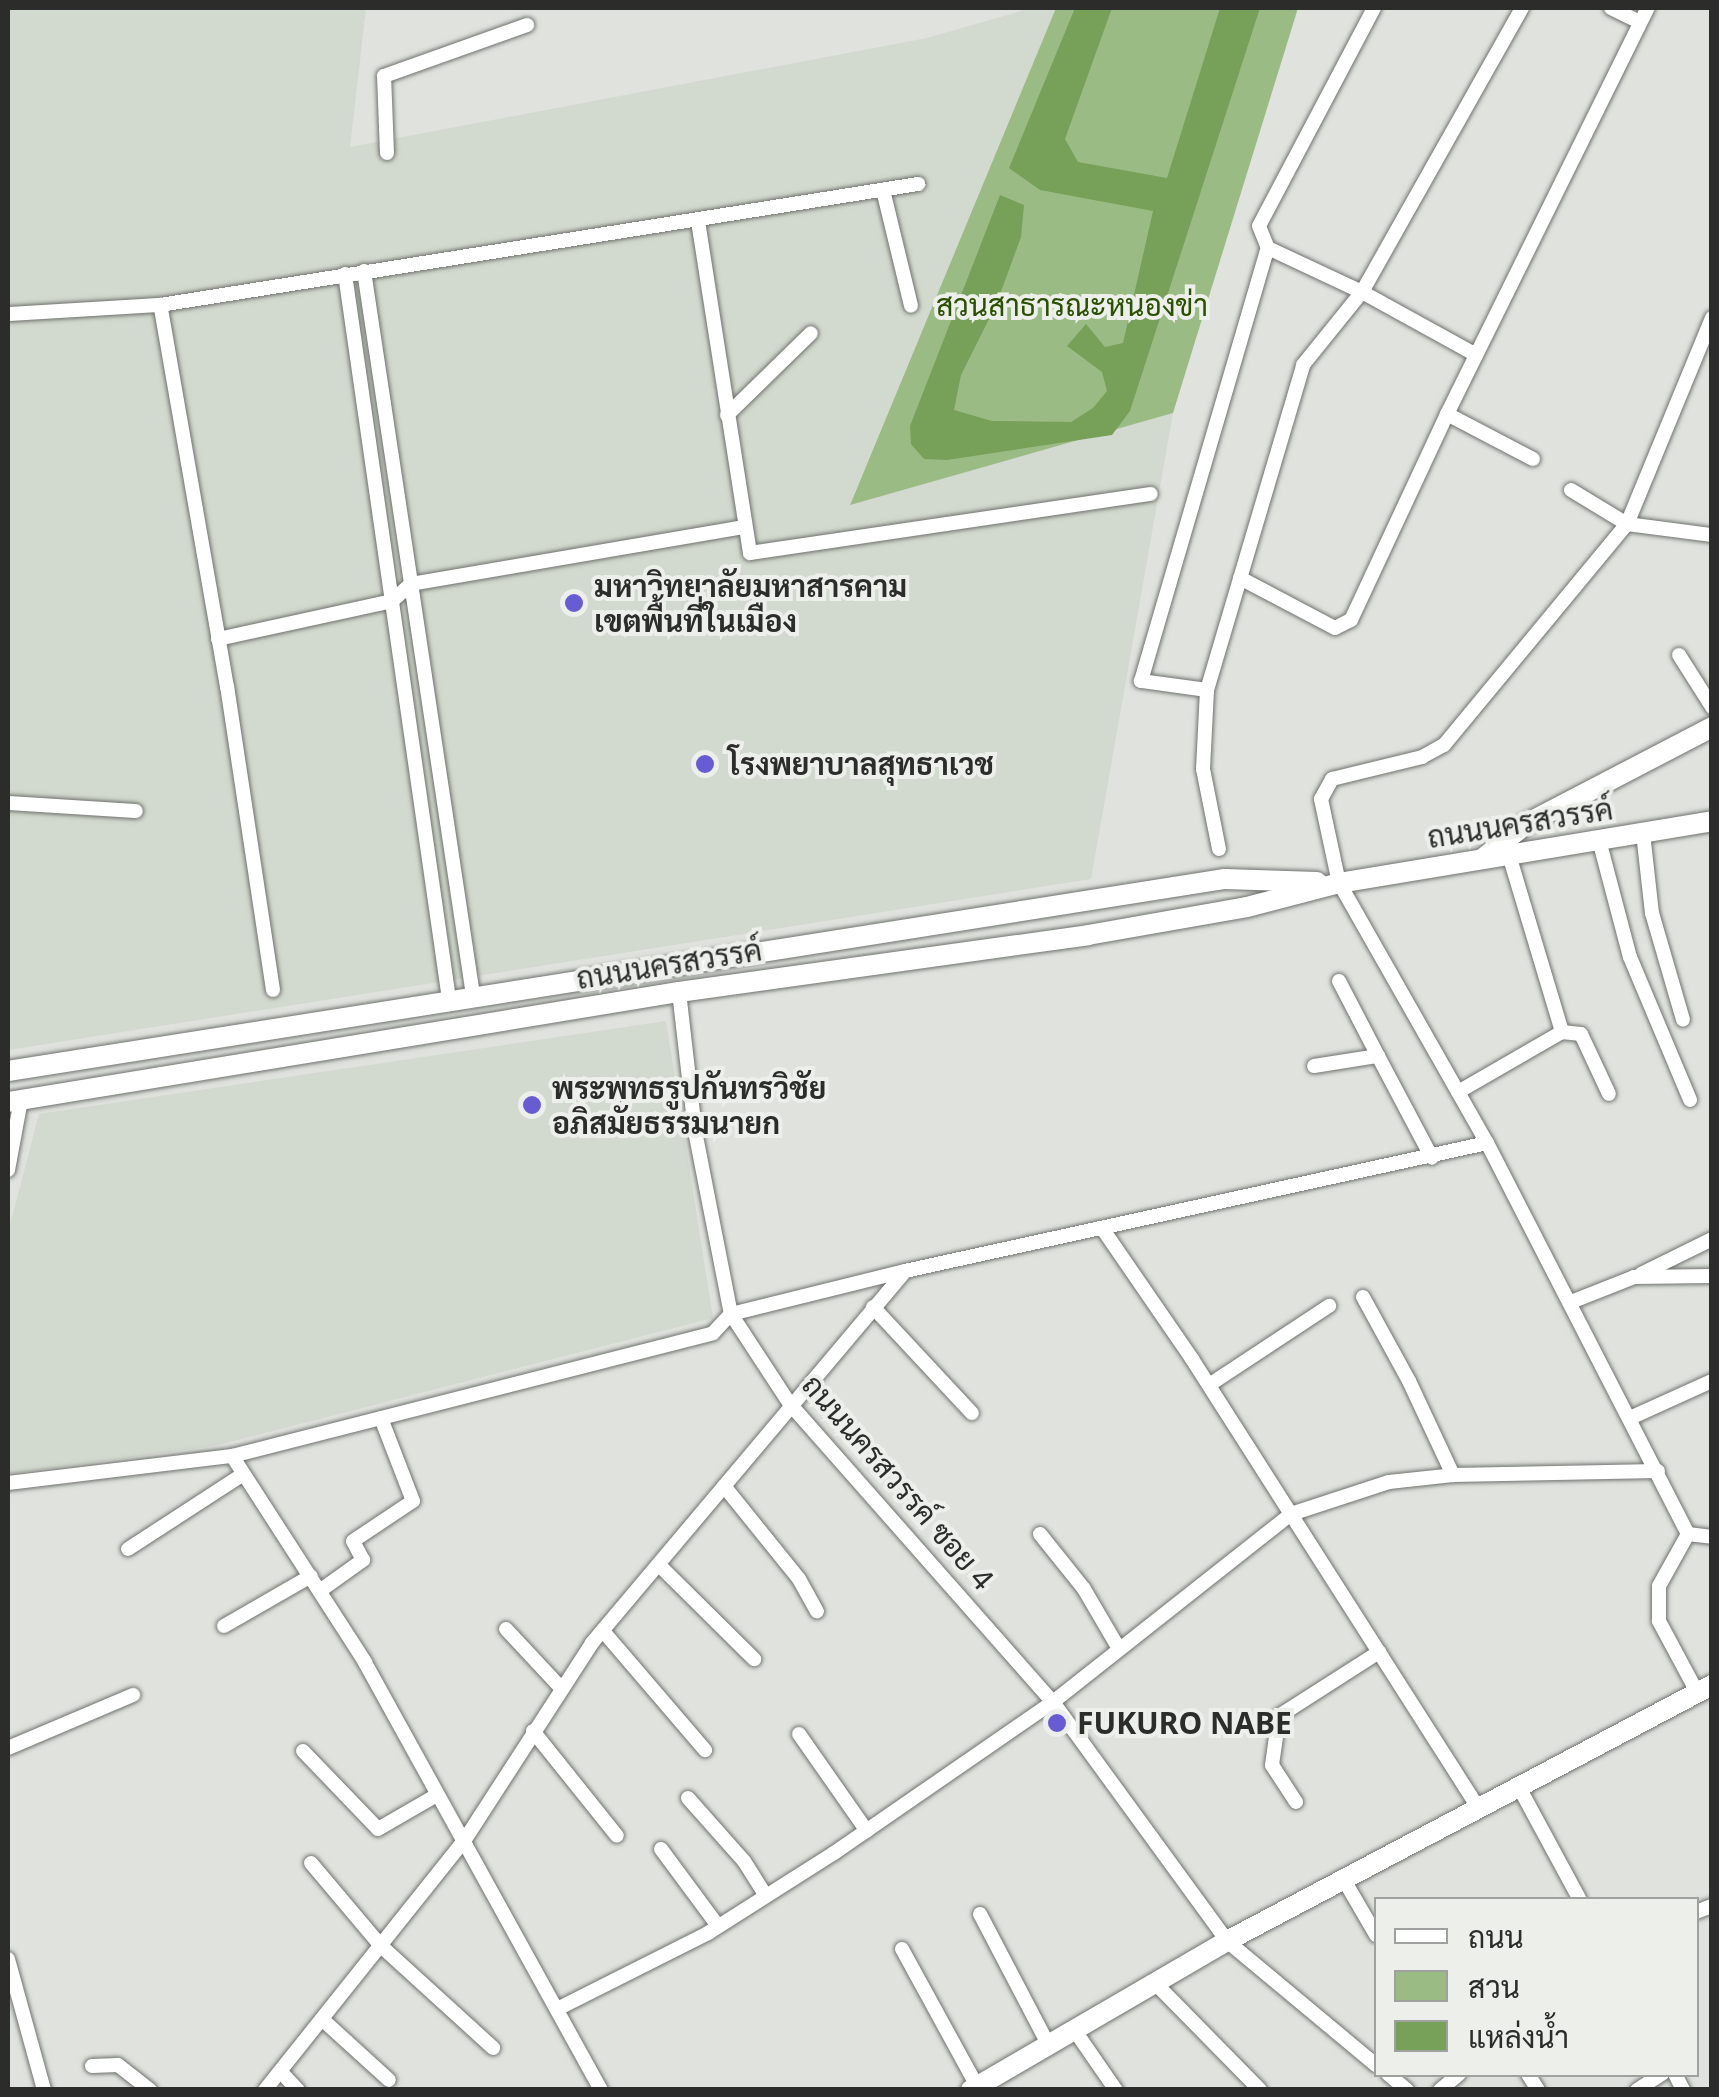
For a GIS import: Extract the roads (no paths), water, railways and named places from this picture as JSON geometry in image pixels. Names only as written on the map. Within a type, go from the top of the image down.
[{"type":"main road","points":[[1482,860],[1526,824],[1712,728]]},
{"type":"main road","name":"ถนนนครสวรรค์","points":[[14,1101],[679,992],[1088,935],[1246,907],[1339,883],[1712,821]]},
{"type":"main road","name":"ถนนนครสวรรค์","points":[[8,1071],[473,995],[1242,878],[1339,883]]},
{"type":"main road","points":[[1242,878],[1246,907]]},
{"type":"main road","points":[[126,1052],[130,1082]]},
{"type":"main road","points":[[987,2085],[1047,2042],[1227,1942],[1704,1689]]},
{"type":"street","points":[[1207,690],[1140,681],[1268,248],[1259,226],[1374,8]]},
{"type":"street","points":[[1220,849],[1203,769],[1207,690],[1304,365],[1362,292],[1522,8]]},
{"type":"street","points":[[1611,8],[1640,22]]},
{"type":"street","points":[[1240,578],[1336,628],[1351,620],[1446,414],[1648,8]]},
{"type":"street","points":[[387,153],[384,76],[527,25]]},
{"type":"street","points":[[8,314],[160,305],[918,184]]},
{"type":"street","points":[[883,190],[911,306]]},
{"type":"street","points":[[698,221],[750,553],[1151,494]]},
{"type":"street","points":[[1268,248],[1362,292],[1476,355]]},
{"type":"street","points":[[364,271],[473,995]]},
{"type":"street","points":[[345,274],[449,999]]},
{"type":"street","points":[[160,305],[273,990]]},
{"type":"street","points":[[1688,1534],[1487,1144],[1339,883],[1321,799],[1324,786],[1332,779],[1422,758],[1444,745],[1626,524],[1712,318]]},
{"type":"street","points":[[727,415],[811,333]]},
{"type":"street","points":[[361,388],[381,386]]},
{"type":"street","points":[[1446,414],[1533,459]]},
{"type":"street","points":[[372,463],[392,461]]},
{"type":"street","points":[[1571,490],[1626,524],[1712,535]]},
{"type":"street","points":[[380,520],[401,516]]},
{"type":"street","points":[[218,640],[392,602],[411,584],[745,527]]},
{"type":"street","points":[[1679,655],[1712,707]]},
{"type":"street","points":[[405,695],[427,692]]},
{"type":"street","points":[[416,766],[438,762]]},
{"type":"street","points":[[8,803],[136,811]]},
{"type":"street","points":[[1643,833],[1652,913],[1683,1020]]},
{"type":"street","points":[[427,844],[450,840]]},
{"type":"street","points":[[1599,840],[1630,957],[1690,1100]]},
{"type":"street","points":[[1510,855],[1562,1032]]},
{"type":"street","points":[[1339,982],[1432,1158]]},
{"type":"street","name":"ถนนนครสวรรค์ ซอย 4","points":[[679,992],[694,1131],[730,1314],[790,1404],[1053,1702],[1227,1942],[1374,2063]]},
{"type":"street","points":[[1458,1092],[1562,1032],[1581,1034],[1608,1094]]},
{"type":"street","points":[[1314,1066],[1378,1056]]},
{"type":"street","points":[[8,1170],[14,1101]]},
{"type":"street","points":[[8,1483],[232,1456],[714,1333],[730,1314],[904,1271],[1487,1144]]},
{"type":"street","points":[[1102,1228],[1209,1385],[1478,1810]]},
{"type":"street","points":[[1571,1302],[1634,1277],[1712,1238]]},
{"type":"street","points":[[266,2090],[464,1841],[560,1686],[602,1631],[904,1271]]},
{"type":"street","points":[[1634,1277],[1712,1276]]},
{"type":"street","points":[[1362,1297],[1409,1381],[1453,1475]]},
{"type":"street","points":[[1209,1385],[1329,1306]]},
{"type":"street","points":[[873,1307],[972,1413]]},
{"type":"street","points":[[1630,1418],[1712,1381]]},
{"type":"street","points":[[320,1590],[363,1560],[353,1541],[413,1501],[381,1418]]},
{"type":"street","points":[[232,1456],[320,1590],[601,2089]]},
{"type":"street","points":[[557,2009],[718,1926],[867,1831],[1053,1702],[1292,1514],[1389,1482],[1453,1475],[1658,1471]]},
{"type":"street","points":[[128,1549],[242,1475]]},
{"type":"street","points":[[724,1486],[798,1578],[817,1610]]},
{"type":"street","points":[[1040,1534],[1084,1589],[1120,1648]]},
{"type":"street","points":[[1688,1534],[1712,1536]]},
{"type":"street","points":[[1688,1534],[1659,1586],[1659,1621],[1704,1689]]},
{"type":"street","points":[[659,1564],[754,1659]]},
{"type":"street","points":[[224,1626],[311,1576]]},
{"type":"street","points":[[506,1629],[560,1686]]},
{"type":"street","points":[[602,1631],[705,1750]]},
{"type":"street","points":[[1296,1802],[1272,1765],[1278,1716],[1379,1652]]},
{"type":"street","points":[[8,1748],[132,1695]]},
{"type":"street","points":[[532,1731],[617,1836]]},
{"type":"street","points":[[799,1734],[867,1831]]},
{"type":"street","points":[[303,1751],[378,1829],[437,1794]]},
{"type":"street","points":[[1520,1789],[1578,1897]]},
{"type":"street","points":[[688,1798],[744,1861],[766,1896]]},
{"type":"street","points":[[661,1850],[718,1926]]},
{"type":"street","points":[[311,1863],[380,1945],[494,2048]]},
{"type":"street","points":[[1344,1880],[1374,1932]]},
{"type":"street","points":[[980,1914],[1047,2042]]},
{"type":"street","points":[[902,1948],[987,2085]]},
{"type":"street","points":[[8,1959],[44,2090]]},
{"type":"street","points":[[1155,1983],[1260,2090]]},
{"type":"street","points":[[323,2020],[389,2080]]},
{"type":"street","points":[[1072,2028],[1116,2090]]},
{"type":"street","points":[[92,2066],[118,2065],[150,2090]]},
{"type":"street","points":[[281,2072],[298,2090]]},
{"type":"water","points":[[1075,8],[1112,8],[1065,139],[1078,162],[1167,178],[1220,8],[1260,8],[1130,411],[1112,435],[947,460],[924,459],[911,444],[910,426],[1000,195],[1024,205],[1021,237],[996,305],[961,375],[954,410],[992,421],[1071,422],[1093,408],[1107,391],[1102,372],[1067,346],[1086,324],[1105,347],[1123,343],[1153,211],[1040,190],[1009,168]]},
{"type":"place","name":"มหาวิทยาลัยมหาสารคาม เขตพื้นที่ในเมือง","points":[[574,603]]},
{"type":"place","name":"โรงพยาบาลสุทธาเวช","points":[[705,764]]},
{"type":"place","name":"พระพุทธรูปกันทรวิชัย อภิสมัยธรรมนายก","points":[[532,1105]]},
{"type":"place","name":"FUKURO NABE","points":[[1057,1723]]},
{"type":"park label","name":"สวนสาธารณะหนองข่า","points":[[1072,305]]}]
